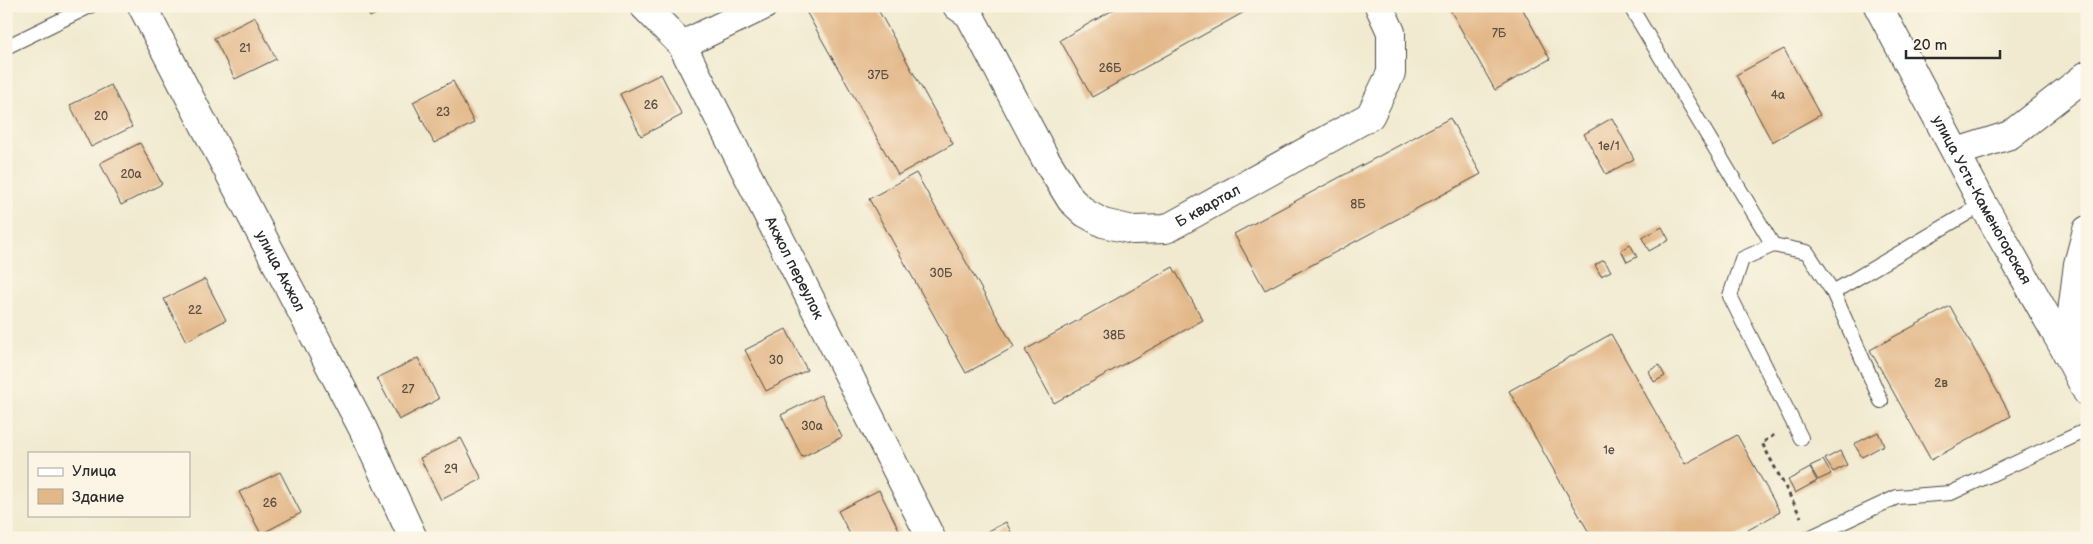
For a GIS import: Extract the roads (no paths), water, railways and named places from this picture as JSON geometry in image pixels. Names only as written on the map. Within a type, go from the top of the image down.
[{"type":"street","name":"Акжол переулок","points":[[644,6],[682,45],[931,538]]},
{"type":"street","points":[[682,45],[763,6]]},
{"type":"street","name":"Б квартал","points":[[970,9],[1045,158],[1071,200],[1085,213],[1103,223],[1133,230],[1166,229],[1370,116],[1391,73],[1391,32],[1379,6]]},
{"type":"street","name":"улица Усть-Каменогорская","points":[[1878,6],[1983,204],[2087,392]]},
{"type":"street","name":"улица Акжол","points":[[149,9],[363,429],[413,538]]},
{"type":"street","points":[[1957,152],[2010,135],[2087,76]]},
{"type":"street","points":[[2067,353],[2078,264],[2087,230]]},
{"type":"lane","points":[[6,46],[90,6]]},
{"type":"lane","points":[[1630,6],[1773,245]]},
{"type":"lane","points":[[1834,292],[1983,204]]},
{"type":"lane","points":[[1801,438],[1730,296],[1742,259],[1773,245],[1807,252],[1834,292],[1881,401]]},
{"type":"lane","points":[[1810,537],[1897,497],[1950,493],[2087,430]]}]
